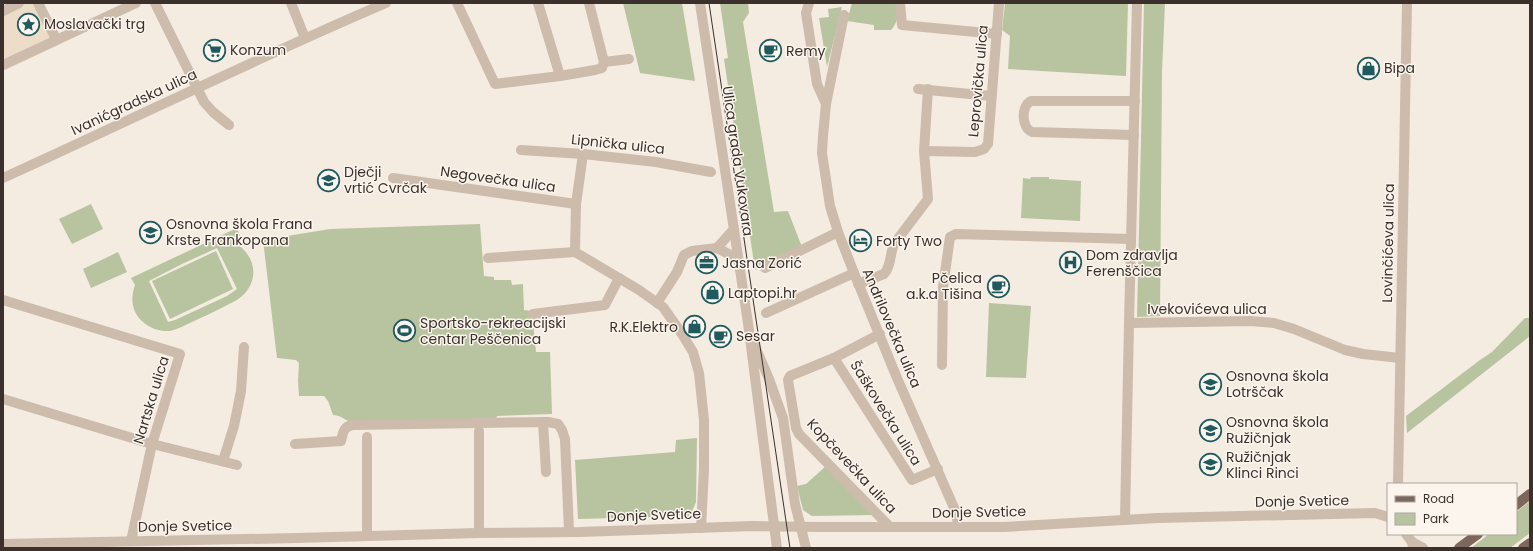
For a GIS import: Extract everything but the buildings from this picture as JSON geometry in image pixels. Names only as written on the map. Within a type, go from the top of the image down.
[{"type":"main road","points":[[1517,504],[1530,494]]},
{"type":"main road","points":[[1459,548],[1477,535]]},
{"type":"main road","points":[[1523,548],[1530,543]]},
{"type":"street","points":[[3,11],[19,3]]},
{"type":"street","points":[[38,3],[56,40]]},
{"type":"street","points":[[3,65],[136,3]]},
{"type":"street","points":[[156,3],[196,87],[208,106],[229,125]]},
{"type":"street","points":[[291,3],[305,38]]},
{"type":"street","name":"Ivanićgradska ulica","points":[[3,178],[98,135],[196,87],[386,3]]},
{"type":"street","points":[[457,3],[495,84],[560,76],[602,68],[604,62],[589,3]]},
{"type":"street","points":[[538,3],[560,76]]},
{"type":"street","name":"Ulica grada Vukovara","points":[[700,3],[748,323],[777,548]]},
{"type":"street","points":[[809,3],[806,13],[817,84],[826,104]]},
{"type":"street","points":[[900,3],[902,25],[997,34]]},
{"type":"street","name":"Leprovička ulica","points":[[924,151],[975,152],[984,148],[988,144],[999,3]]},
{"type":"street","name":"Ivekovićeva ulica","points":[[1126,520],[1137,3]]},
{"type":"street","name":"Lovinčićeva ulica","points":[[1398,483],[1407,3]]},
{"type":"street","name":"Andrilovečka ulica","points":[[844,15],[826,104],[822,153],[830,206],[838,232],[858,284],[897,378],[938,469],[955,510],[959,527]]},
{"type":"street","points":[[604,62],[629,59]]},
{"type":"street","points":[[858,284],[888,271],[891,251],[894,244],[926,202],[928,194],[924,151],[923,89],[991,96]]},
{"type":"street","points":[[1134,135],[1032,132],[1027,130],[1024,124],[1025,107],[1028,102],[1031,101],[1135,102]]},
{"type":"street","name":"Lipnička ulica","points":[[521,150],[583,154],[656,162],[711,172]]},
{"type":"street","points":[[575,252],[576,204],[583,154]]},
{"type":"street","name":"Negovečka ulica","points":[[393,178],[576,204]]},
{"type":"street","points":[[717,248],[734,229]]},
{"type":"street","points":[[765,268],[838,232]]},
{"type":"street","points":[[942,365],[943,287],[950,237],[956,234],[1131,239]]},
{"type":"street","points":[[657,303],[678,272],[684,255],[692,251],[717,248],[738,259]]},
{"type":"street","points":[[488,258],[575,252],[640,290],[663,307],[682,334],[692,352],[699,373],[704,420],[704,469],[701,528]]},
{"type":"street","points":[[766,313],[854,273]]},
{"type":"street","points":[[533,314],[605,305],[619,278]]},
{"type":"street","name":"Nartska ulica","points":[[3,300],[180,354],[152,444],[131,541]]},
{"type":"street","name":"Ivekovićeva ulica","points":[[1129,323],[1250,321],[1274,323],[1294,329],[1345,350],[1363,354],[1400,358]]},
{"type":"street","name":"Ulica grada Vukovara","points":[[748,323],[755,346],[783,418],[795,504],[806,548]]},
{"type":"street","name":"Šaškovečka ulica","points":[[789,377],[834,358],[880,334]]},
{"type":"street","points":[[223,461],[234,426],[241,391],[244,347]]},
{"type":"street","name":"Šaškovečka ulica","points":[[834,358],[912,480],[938,469]]},
{"type":"street","name":"Kopčevečka ulica","points":[[789,377],[791,401],[796,428],[799,434],[889,526]]},
{"type":"street","points":[[3,400],[152,444],[237,465]]},
{"type":"street","points":[[543,422],[546,472]]},
{"type":"street","points":[[295,444],[341,441],[343,430],[346,427],[543,422],[558,424],[565,439],[569,531]]},
{"type":"street","points":[[479,431],[479,533]]},
{"type":"street","points":[[367,437],[367,535]]},
{"type":"street","name":"Donje Svetice","points":[[3,544],[753,526],[1004,527],[1126,520],[1374,513],[1387,517]]},
{"type":"street","points":[[1410,541],[1423,548]]},
{"type":"green space","points":[[623,3],[682,3],[695,81],[640,73]]},
{"type":"green space","points":[[720,3],[748,3],[749,13],[743,22],[774,212],[788,211],[802,247],[755,270],[724,59],[728,58]]},
{"type":"green space","points":[[852,3],[897,3],[897,20],[891,30],[874,30],[874,25],[847,21]]},
{"type":"green space","points":[[1005,3],[1128,3],[1126,76],[1008,69],[1010,36],[1002,30]]},
{"type":"green space","points":[[1144,3],[1165,3],[1162,72],[1160,316],[1137,317]]},
{"type":"green space","points":[[842,7],[827,67],[819,18],[829,17],[828,9]]},
{"type":"green space","points":[[1031,177],[1049,177],[1049,179],[1081,181],[1080,221],[1021,218],[1023,178],[1030,179]]},
{"type":"green space","points":[[91,204],[103,229],[72,244],[59,219]]},
{"type":"green space","name":"Sportsko-rekreacijski centar Peščenica","points":[[480,224],[484,276],[494,277],[494,280],[511,280],[512,285],[523,284],[524,310],[532,311],[536,352],[550,352],[552,414],[497,416],[496,420],[350,422],[340,416],[333,415],[328,401],[324,396],[299,396],[299,363],[296,360],[277,358],[263,240],[330,229]]},
{"type":"green space","points":[[237,228],[240,236],[231,241],[240,246],[246,253],[251,260],[253,269],[253,277],[250,285],[245,293],[237,300],[175,330],[169,331],[160,331],[152,328],[145,324],[136,314],[132,298],[135,285],[131,278]],"holes":[[[217,248],[237,289],[227,296],[168,322],[149,281]]]},
{"type":"green space","points":[[216,251],[233,289],[170,319],[152,281]]},
{"type":"green space","points":[[118,252],[127,272],[91,288],[83,269]]},
{"type":"green space","points":[[989,303],[1031,306],[1026,378],[986,377]]},
{"type":"green space","points":[[1525,318],[1530,318],[1530,336],[1407,433],[1406,416],[1492,352]]},
{"type":"green space","points":[[697,438],[696,502],[690,516],[578,519],[575,460],[675,452],[676,440]]},
{"type":"green space","points":[[826,466],[873,515],[812,516],[803,510],[797,486],[806,484]]},
{"type":"green space","points":[[1530,501],[1530,533],[1510,548],[1471,548],[1488,535],[1517,535],[1517,511]]},
{"type":"shaded area","name":"Moslavački trg","points":[[11,3],[43,3],[61,44],[3,71],[3,7]]},
{"type":"tram line","points":[[709,3],[790,548]]},
{"type":"place","name":"Moslavački trg","points":[[28,24]]},
{"type":"place","name":"Konzum","points":[[215,50]]},
{"type":"place","name":"Remy","points":[[771,51]]},
{"type":"place","name":"Bipa","points":[[1368,68]]},
{"type":"place","name":"Dječji vrtić Cvrčak","points":[[328,180]]},
{"type":"place","name":"Osnovna škola Frana Krste Frankopana","points":[[150,232]]},
{"type":"place","name":"Forty Two","points":[[860,241]]},
{"type":"place","name":"Jasna Zorić","points":[[706,263]]},
{"type":"place","name":"Dom zdravlja Ferenščica","points":[[1070,263]]},
{"type":"place","name":"Pčelica a.k.a Tišina","points":[[998,286]]},
{"type":"place","name":"Laptopi.hr","points":[[712,293]]},
{"type":"place","name":"R.K.Elektro","points":[[694,327]]},
{"type":"place","name":"Sportsko-rekreacijski centar Peščenica","points":[[404,331]]},
{"type":"place","name":"Sesar","points":[[720,336]]},
{"type":"place","name":"Osnovna škola Lotrščak","points":[[1210,384]]},
{"type":"place","name":"Osnovna škola Ružičnjak","points":[[1210,430]]},
{"type":"place","name":"Ružičnjak Klinci Rinci","points":[[1211,465]]}]
